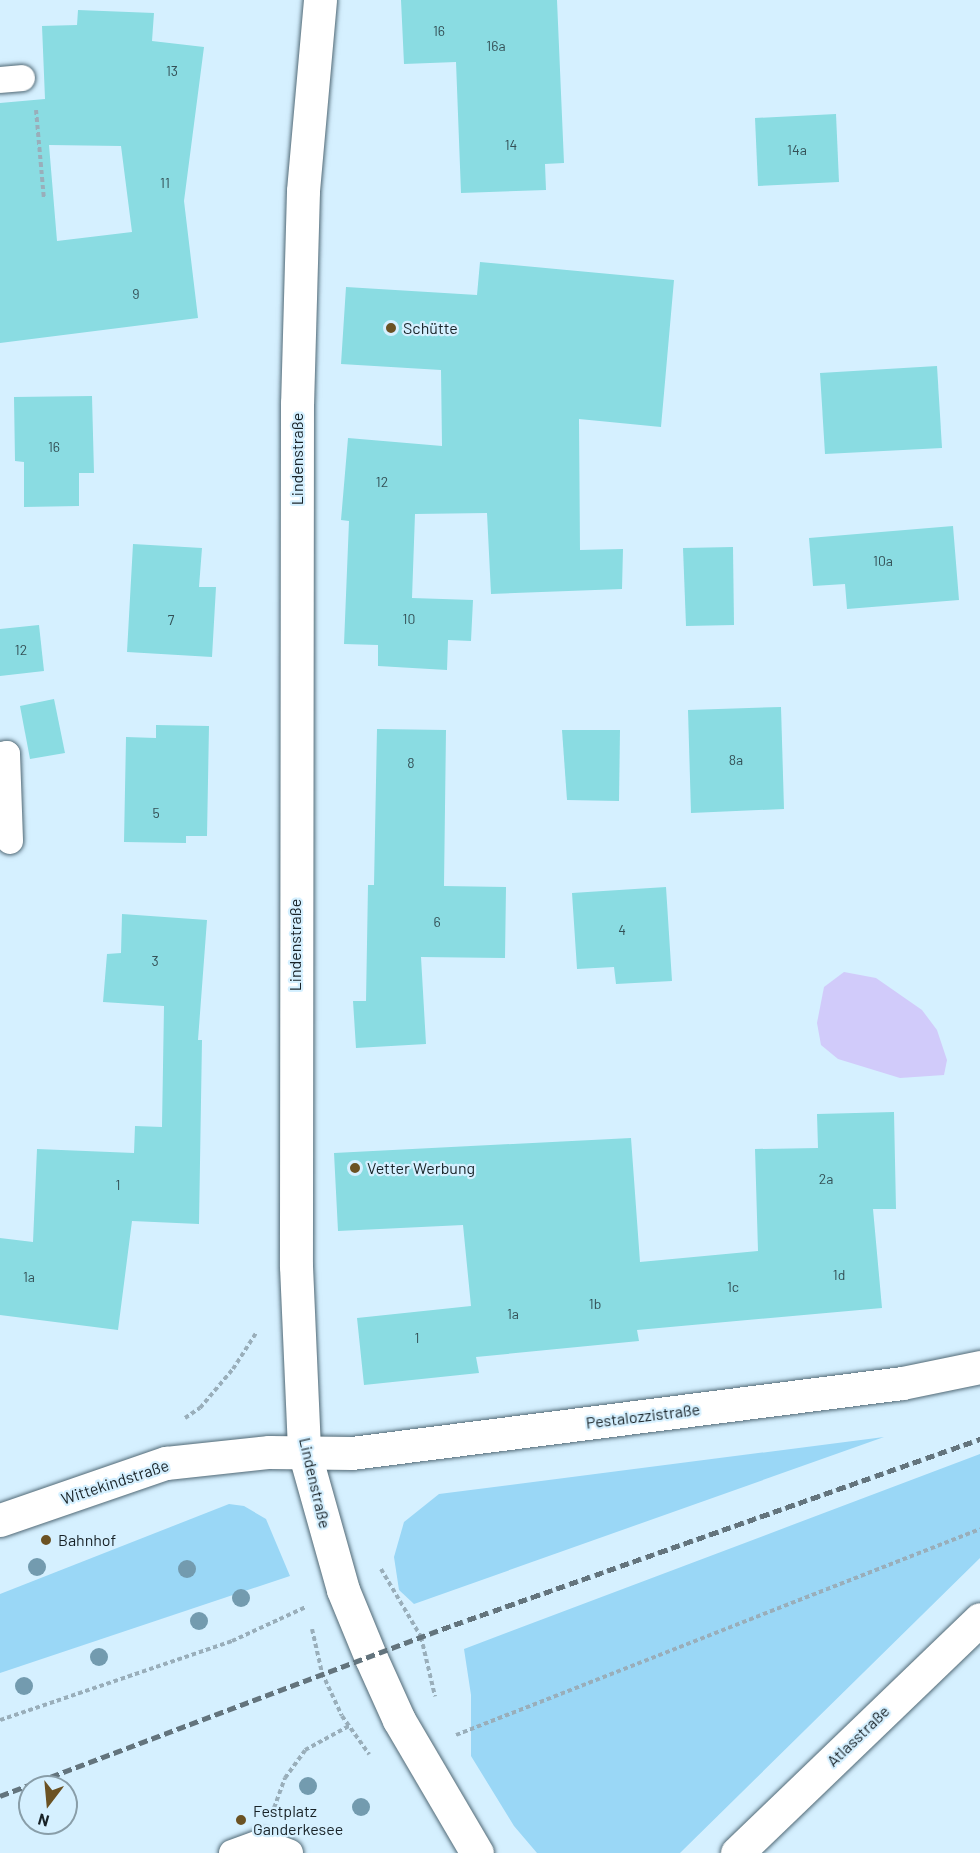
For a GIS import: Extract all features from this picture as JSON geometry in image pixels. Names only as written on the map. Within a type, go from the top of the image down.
[{"type":"street","name":"Lindenstraße","points":[[320,0],[303,191],[297,403],[297,1322],[304,1451],[343,1590],[399,1720],[477,1853]]},
{"type":"street","name":"Pestalozzistraße","points":[[304,1451],[362,1451],[902,1383],[980,1367]]},
{"type":"street","name":"Wittekindstraße","points":[[0,1520],[166,1463],[304,1451]]},
{"type":"street","name":"Atlasstraße","points":[[737,1853],[980,1619]]},
{"type":"lane","points":[[0,755],[7,754],[10,841]]},
{"type":"lane","points":[[232,1853],[262,1842],[290,1853]]},
{"type":"path","points":[[11,79],[35,87],[44,199]]},
{"type":"path","points":[[176,1424],[200,1408],[233,1369],[259,1328],[297,1322]]},
{"type":"path","points":[[449,1737],[980,1529]]},
{"type":"path","points":[[379,1565],[421,1637],[436,1709]]},
{"type":"path","points":[[0,1720],[232,1641],[343,1590]]},
{"type":"path","points":[[262,1842],[285,1778],[305,1750],[349,1726]]},
{"type":"shaded area","points":[[844,972],[876,978],[922,1010],[937,1030],[947,1060],[944,1075],[900,1078],[838,1059],[821,1045],[817,1023],[824,987]]},
{"type":"shaded area","points":[[884,1437],[414,1604],[399,1590],[394,1557],[404,1522],[439,1494]]},
{"type":"shaded area","points":[[980,1454],[980,1558],[680,1853],[537,1853],[514,1826],[471,1756],[471,1695],[464,1649]]},
{"type":"shaded area","points":[[229,1504],[244,1506],[266,1519],[290,1576],[0,1673],[0,1594]]},
{"type":"building","points":[[401,0],[557,0],[564,163],[545,164],[546,190],[461,193],[456,62],[404,64]]},
{"type":"building","points":[[78,10],[154,13],[152,41],[204,47],[184,201],[198,318],[0,343],[0,103],[45,99],[42,26],[77,25]],"holes":[[[49,145],[121,146],[132,232],[57,241]]]},
{"type":"building","points":[[836,114],[839,182],[758,186],[755,118]]},
{"type":"building","points":[[480,262],[674,280],[661,427],[579,419],[580,550],[623,549],[622,589],[491,594],[487,513],[415,514],[412,598],[473,600],[471,641],[448,640],[447,670],[378,666],[378,645],[344,644],[349,521],[341,520],[348,438],[442,446],[441,370],[341,364],[346,287],[477,295]]},
{"type":"building","points":[[937,366],[942,448],[825,454],[820,373]]},
{"type":"building","points":[[92,396],[94,473],[79,473],[79,506],[24,507],[24,462],[15,461],[14,397]]},
{"type":"building","points":[[953,526],[959,600],[847,609],[845,584],[813,586],[809,538]]},
{"type":"building","points":[[133,544],[202,548],[199,587],[216,587],[212,657],[127,652]]},
{"type":"building","points":[[733,547],[734,625],[686,626],[683,548]]},
{"type":"building","points":[[39,625],[44,671],[0,676],[0,629]]},
{"type":"building","points":[[54,699],[65,753],[30,759],[20,706]]},
{"type":"building","points":[[781,707],[784,809],[691,813],[688,710]]},
{"type":"building","points":[[156,725],[209,726],[207,836],[186,836],[186,843],[124,842],[126,737],[156,738]]},
{"type":"building","points":[[377,729],[446,730],[444,886],[506,887],[505,958],[421,957],[426,1044],[356,1048],[353,1001],[366,1001],[368,885],[374,885]]},
{"type":"building","points":[[562,730],[620,730],[619,801],[567,800]]},
{"type":"building","points":[[666,887],[672,981],[616,984],[614,967],[577,969],[572,893]]},
{"type":"building","points":[[122,914],[207,920],[198,1040],[202,1040],[199,1224],[132,1221],[118,1330],[0,1315],[0,1238],[33,1242],[37,1149],[134,1153],[135,1126],[162,1127],[164,1006],[103,1002],[107,954],[121,953]]},
{"type":"building","points":[[894,1112],[896,1209],[873,1209],[882,1308],[637,1330],[639,1341],[476,1357],[479,1373],[364,1385],[357,1318],[471,1306],[463,1225],[338,1231],[334,1153],[631,1138],[640,1262],[758,1251],[755,1149],[818,1148],[817,1114]]},
{"type":"railway","points":[[0,1796],[442,1629],[980,1439]]},
{"type":"place","name":"Schütte","points":[[391,328]]},
{"type":"place","name":"Vetter Werbung","points":[[355,1168]]},
{"type":"place","name":"Bahnhof","points":[[46,1540]]},
{"type":"place","name":"Festplatz Ganderkesee","points":[[241,1820]]}]
